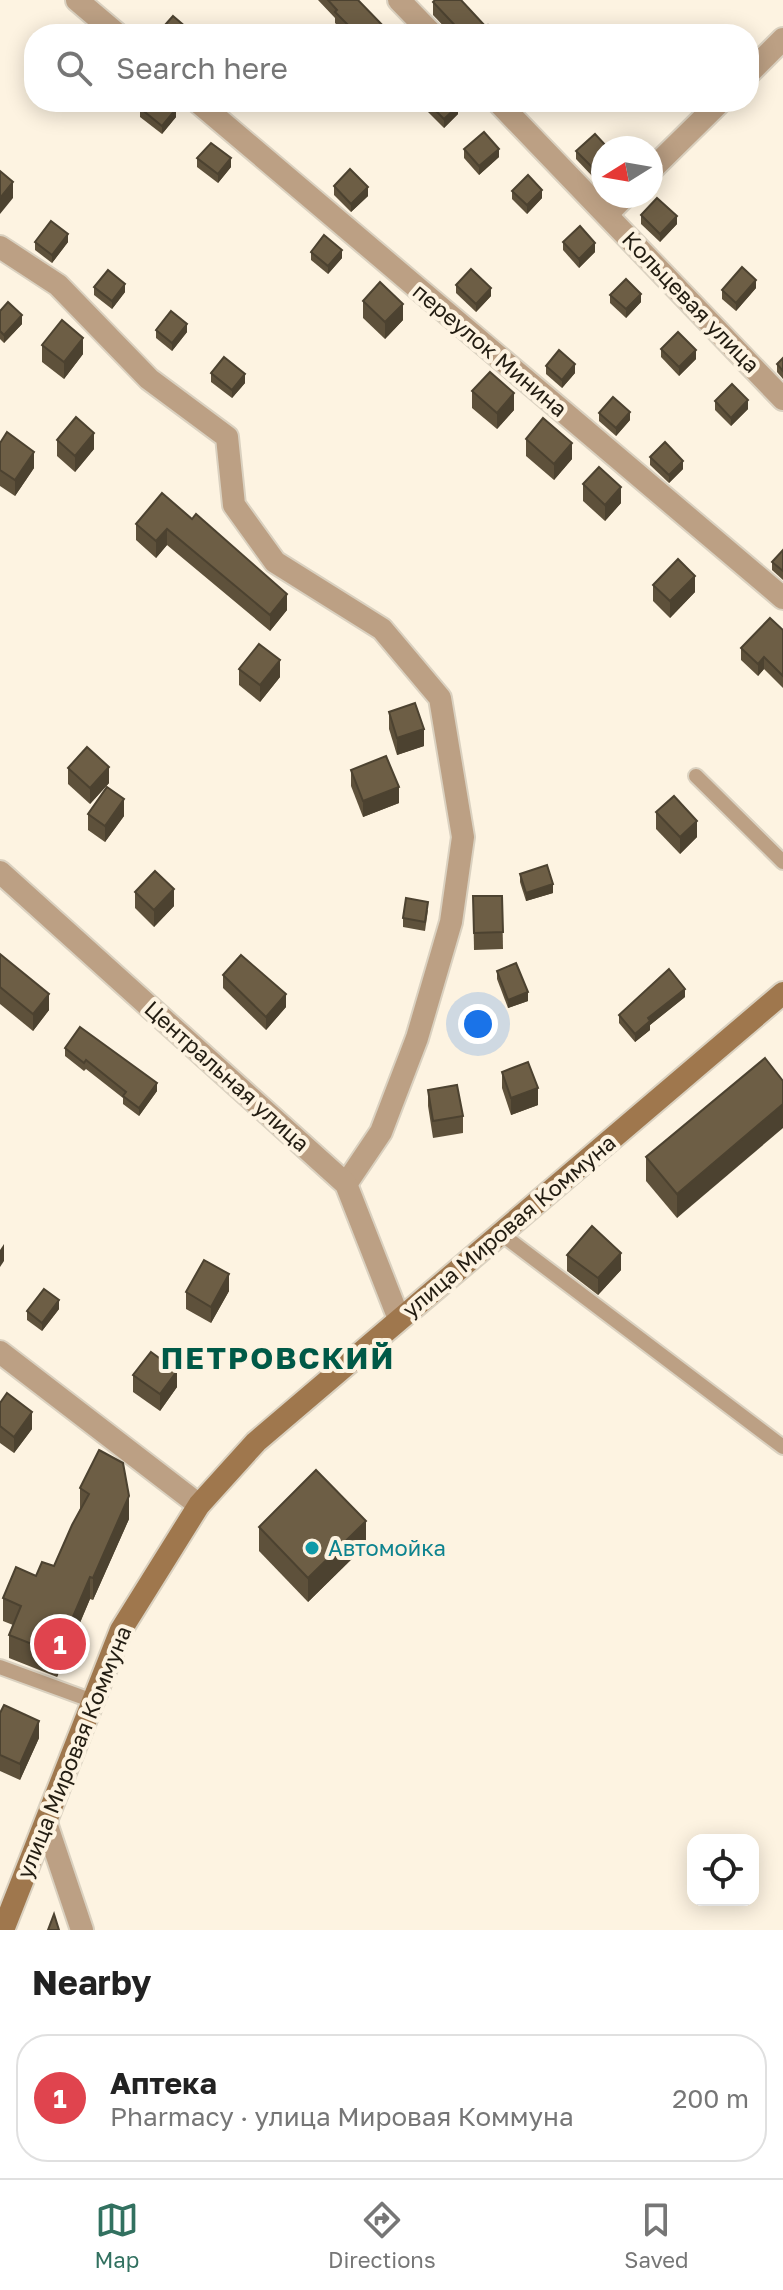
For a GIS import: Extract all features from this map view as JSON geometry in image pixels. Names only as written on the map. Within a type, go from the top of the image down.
[{"type":"main road","name":"улица Мировая Коммуна","points":[[3,1930],[121,1630],[199,1505],[256,1442],[783,993]]},
{"type":"street","points":[[77,0],[105,24]]},
{"type":"street","points":[[399,0],[422,24]]},
{"type":"street","points":[[759,63],[783,39]]},
{"type":"street","name":"переулок Минина","points":[[210,112],[783,598]]},
{"type":"street","name":"Кольцевая улица","points":[[508,112],[783,399]]},
{"type":"street","points":[[663,158],[710,112]]},
{"type":"street","points":[[607,214],[613,208]]},
{"type":"street","points":[[0,247],[58,285],[149,379],[227,437],[234,505],[275,562],[382,629],[440,698],[463,837],[451,922],[417,1038],[381,1132],[346,1184]]},
{"type":"street","name":"Центральная улица","points":[[0,872],[346,1184],[399,1319]]},
{"type":"street","points":[[0,1352],[199,1505]]},
{"type":"street","points":[[46,1823],[82,1930]]},
{"type":"lane","points":[[696,776],[783,862]]},
{"type":"lane","points":[[500,1233],[783,1447]]},
{"type":"lane","points":[[0,1667],[93,1701]]},
{"type":"building","points":[[328,0],[358,0],[381,24],[347,24],[335,12],[337,10]]},
{"type":"building","points":[[461,0],[483,24],[454,24],[433,2]]},
{"type":"building","points":[[173,16],[182,24],[166,24]]},
{"type":"building","points":[[145,112],[174,112],[162,126]]},
{"type":"building","points":[[437,112],[452,112],[444,119]]},
{"type":"building","points":[[484,132],[499,149],[479,166],[464,149]]},
{"type":"building","points":[[591,138],[591,166],[576,151]]},
{"type":"building","points":[[211,143],[231,158],[218,174],[197,158]]},
{"type":"building","points":[[350,169],[368,187],[351,204],[334,186]]},
{"type":"building","points":[[0,171],[13,182],[0,198]]},
{"type":"building","points":[[528,175],[542,190],[527,205],[512,191]]},
{"type":"building","points":[[663,203],[677,216],[660,234],[641,215],[648,208],[663,208]]},
{"type":"building","points":[[51,221],[68,234],[52,255],[35,242]]},
{"type":"building","points":[[580,226],[595,243],[579,259],[563,242]]},
{"type":"building","points":[[324,235],[342,250],[328,266],[311,252]]},
{"type":"building","points":[[742,267],[756,280],[736,303],[722,290]]},
{"type":"building","points":[[471,269],[491,288],[476,304],[456,285]]},
{"type":"building","points":[[108,270],[125,284],[112,301],[94,287]]},
{"type":"building","points":[[626,279],[641,294],[626,309],[610,295]]},
{"type":"building","points":[[380,282],[403,304],[385,322],[363,301]]},
{"type":"building","points":[[8,302],[22,315],[4,335],[0,331],[0,311]]},
{"type":"building","points":[[171,311],[187,324],[172,343],[156,330]]},
{"type":"building","points":[[62,320],[83,338],[64,362],[42,345]]},
{"type":"building","points":[[678,332],[696,350],[679,367],[661,349]]},
{"type":"building","points":[[559,350],[575,364],[562,380],[546,366]]},
{"type":"building","points":[[224,357],[245,374],[232,390],[211,373]]},
{"type":"building","points":[[490,372],[514,393],[497,413],[472,391]]},
{"type":"building","points":[[732,384],[748,400],[731,418],[715,401]]},
{"type":"building","points":[[613,397],[630,412],[616,428],[599,413]]},
{"type":"building","points":[[76,417],[94,433],[75,456],[57,440]]},
{"type":"building","points":[[543,418],[572,443],[554,464],[526,439]]},
{"type":"building","points":[[7,432],[34,452],[15,480],[0,470],[0,443]]},
{"type":"building","points":[[665,442],[683,461],[669,475],[650,457]]},
{"type":"building","points":[[599,467],[621,487],[605,505],[583,484]]},
{"type":"building","points":[[162,493],[192,519],[196,514],[287,594],[270,615],[167,529],[156,541],[136,524]]},
{"type":"building","points":[[783,550],[783,571],[772,562]]},
{"type":"building","points":[[678,559],[695,576],[670,601],[653,585]]},
{"type":"building","points":[[770,618],[783,630],[783,676],[764,657],[758,664],[741,648]]},
{"type":"building","points":[[259,644],[280,660],[260,685],[239,669]]},
{"type":"building","points":[[415,703],[424,729],[397,738],[389,712]]},
{"type":"building","points":[[87,747],[109,767],[90,788],[68,768]]},
{"type":"building","points":[[386,756],[399,787],[363,801],[351,770]]},
{"type":"building","points":[[107,787],[124,799],[105,826],[88,814]]},
{"type":"building","points":[[674,796],[697,821],[680,837],[656,812]]},
{"type":"building","points":[[547,865],[553,884],[526,893],[520,874]]},
{"type":"building","points":[[155,871],[174,889],[154,910],[135,892]]},
{"type":"building","points":[[473,896],[502,896],[503,932],[474,933]]},
{"type":"building","points":[[406,898],[428,902],[425,922],[403,918]]},
{"type":"building","points":[[0,954],[49,994],[33,1014],[0,987]]},
{"type":"building","points":[[241,955],[286,994],[266,1017],[223,975]]},
{"type":"building","points":[[516,963],[528,992],[508,1000],[497,971]]},
{"type":"building","points":[[669,969],[685,989],[648,1018],[650,1021],[635,1034],[619,1015]]},
{"type":"building","points":[[80,1027],[157,1083],[139,1108],[123,1096],[126,1092],[86,1060],[84,1063],[65,1048]]},
{"type":"building","points":[[765,1058],[783,1081],[783,1104],[677,1194],[646,1157]]},
{"type":"building","points":[[528,1062],[538,1088],[511,1098],[502,1072]]},
{"type":"building","points":[[457,1085],[463,1116],[433,1121],[428,1090]]},
{"type":"building","points":[[592,1226],[621,1253],[598,1278],[567,1255]]},
{"type":"building","points":[[204,1260],[229,1274],[211,1307],[186,1292]]},
{"type":"building","points":[[44,1289],[59,1300],[42,1323],[27,1311]]},
{"type":"building","points":[[151,1352],[177,1371],[160,1394],[133,1375]]},
{"type":"building","points":[[7,1393],[32,1412],[14,1437],[0,1426],[0,1403]]},
{"type":"building","points":[[99,1450],[123,1463],[129,1496],[57,1654],[9,1635],[21,1606],[3,1598],[16,1567],[36,1576],[42,1562],[54,1566],[89,1494],[80,1488]]},
{"type":"building","name":"Автомойка","points":[[316,1470],[366,1521],[308,1578],[259,1527]]},
{"type":"building","points":[[4,1705],[39,1721],[20,1764],[0,1755],[0,1713]]},
{"type":"building","points":[[54,1914],[59,1930],[48,1930]]},
{"type":"place","name":"Автомойка","points":[[312,1548]]},
{"type":"place","name":"Аптека","points":[[60,1644]]},
{"type":"district","name":"ПЕТРОВСКИЙ","points":[[278,1359]]}]
